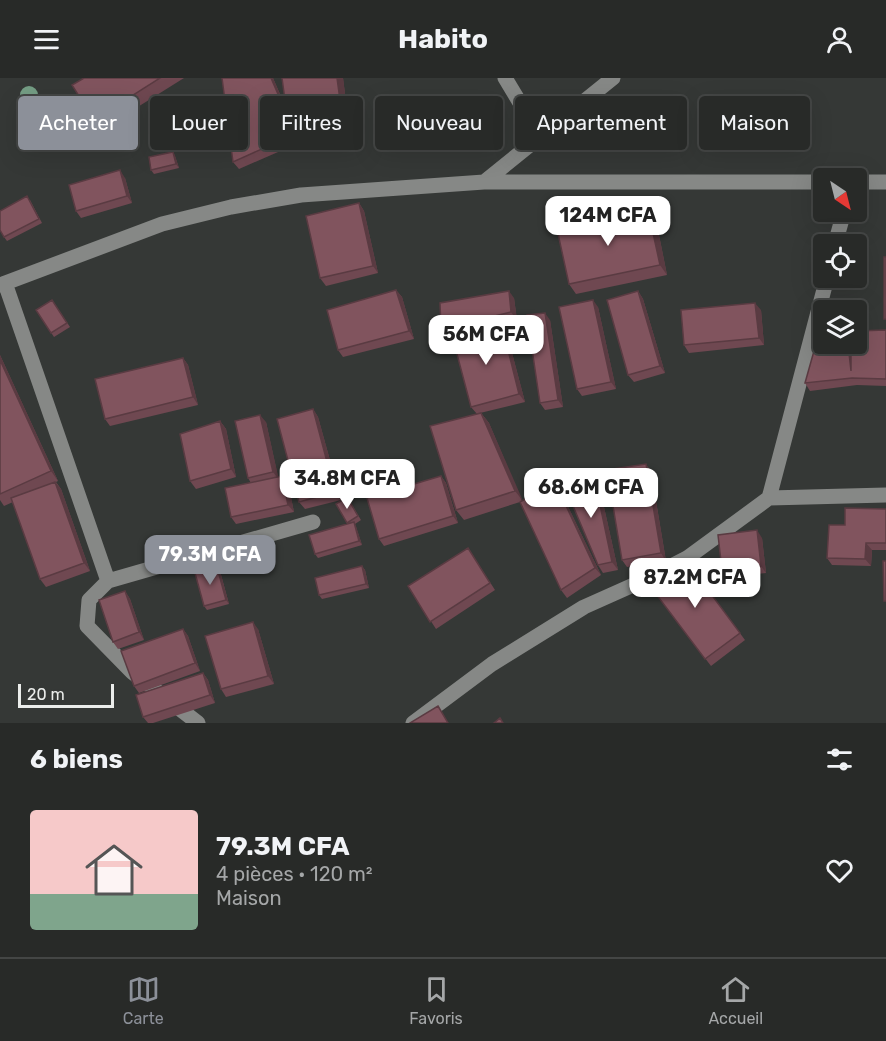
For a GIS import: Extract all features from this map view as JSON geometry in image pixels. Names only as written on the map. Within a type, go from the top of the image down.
[{"type":"street","points":[[505,78],[516,96]]},
{"type":"street","points":[[590,96],[613,78]]},
{"type":"street","points":[[484,182],[523,150]]},
{"type":"street","points":[[108,581],[3,284],[162,224],[231,207],[301,195],[484,182],[813,182]]},
{"type":"street","points":[[867,182],[886,182]]},
{"type":"street","points":[[769,498],[824,288]]},
{"type":"street","points":[[413,723],[492,664],[584,607],[687,558],[769,498],[886,495]]},
{"type":"street","points":[[198,723],[132,672],[87,626],[89,600],[108,581],[313,522]]},
{"type":"building","points":[[84,78],[160,78],[132,96],[79,96],[72,85]]},
{"type":"building","points":[[222,78],[271,78],[279,96],[260,96],[260,150],[233,162],[231,150],[248,150],[248,96],[224,96]]},
{"type":"building","points":[[282,78],[337,78],[339,96],[284,96]]},
{"type":"building","points":[[173,152],[176,164],[151,170],[149,157]]},
{"type":"building","points":[[120,170],[127,196],[76,211],[69,185]]},
{"type":"building","points":[[27,196],[39,219],[4,237],[0,230],[0,211]]},
{"type":"building","points":[[359,203],[373,266],[320,278],[306,216]]},
{"type":"building","points":[[648,210],[660,265],[569,284],[557,229]]},
{"type":"building","points":[[884,257],[886,257],[886,319],[884,319]]},
{"type":"building","points":[[396,290],[409,331],[338,350],[327,310]]},
{"type":"building","points":[[509,291],[511,312],[441,329],[440,303]]},
{"type":"building","points":[[638,291],[660,366],[628,375],[607,300]]},
{"type":"building","points":[[52,300],[67,323],[51,333],[36,310]]},
{"type":"building","points":[[593,300],[611,382],[577,389],[559,307]]},
{"type":"building","points":[[755,303],[759,338],[684,345],[681,310]]},
{"type":"building","points":[[545,313],[558,400],[540,403],[527,315]]},
{"type":"building","points":[[502,326],[519,394],[471,407],[453,339]]},
{"type":"building","points":[[886,330],[886,379],[852,378],[805,383],[813,354],[849,354],[851,371],[851,354],[867,354],[867,331]]},
{"type":"building","points":[[183,358],[193,397],[105,419],[95,379]]},
{"type":"building","points":[[0,360],[51,471],[0,494]]},
{"type":"building","points":[[313,409],[335,492],[299,502],[277,419]]},
{"type":"building","points":[[481,413],[515,491],[456,510],[430,426]]},
{"type":"building","points":[[260,415],[273,472],[248,478],[235,421]]},
{"type":"building","points":[[220,421],[231,469],[190,481],[180,434]]},
{"type":"building","points":[[646,464],[661,553],[622,560],[607,470]]},
{"type":"building","points":[[282,476],[288,505],[231,517],[225,488]]},
{"type":"building","points":[[441,476],[453,516],[379,539],[367,498]]},
{"type":"building","points":[[595,481],[612,562],[598,565],[565,487]]},
{"type":"building","points":[[55,482],[84,563],[40,579],[11,498]]},
{"type":"building","points":[[555,482],[595,568],[561,590],[520,502]]},
{"type":"building","points":[[347,497],[358,516],[347,523],[336,504]]},
{"type":"building","points":[[845,508],[886,509],[886,543],[866,543],[865,559],[827,558],[829,525],[845,525]]},
{"type":"building","points":[[354,522],[359,541],[315,554],[309,535]]},
{"type":"building","points":[[757,530],[761,566],[722,570],[718,535]]},
{"type":"building","points":[[468,548],[490,583],[430,622],[408,586]]},
{"type":"building","points":[[685,559],[740,633],[705,659],[650,586]]},
{"type":"building","points":[[883,561],[886,561],[886,601],[884,601]]},
{"type":"building","points":[[362,566],[366,584],[319,595],[315,578]]},
{"type":"building","points":[[217,567],[226,600],[204,606],[195,573]]},
{"type":"building","points":[[125,591],[139,632],[113,642],[99,600]]},
{"type":"building","points":[[253,622],[268,676],[221,689],[205,636]]},
{"type":"building","points":[[183,629],[195,663],[134,686],[121,651]]},
{"type":"building","points":[[203,673],[210,695],[143,717],[136,695]]},
{"type":"building","points":[[438,706],[448,723],[410,723]]}]
